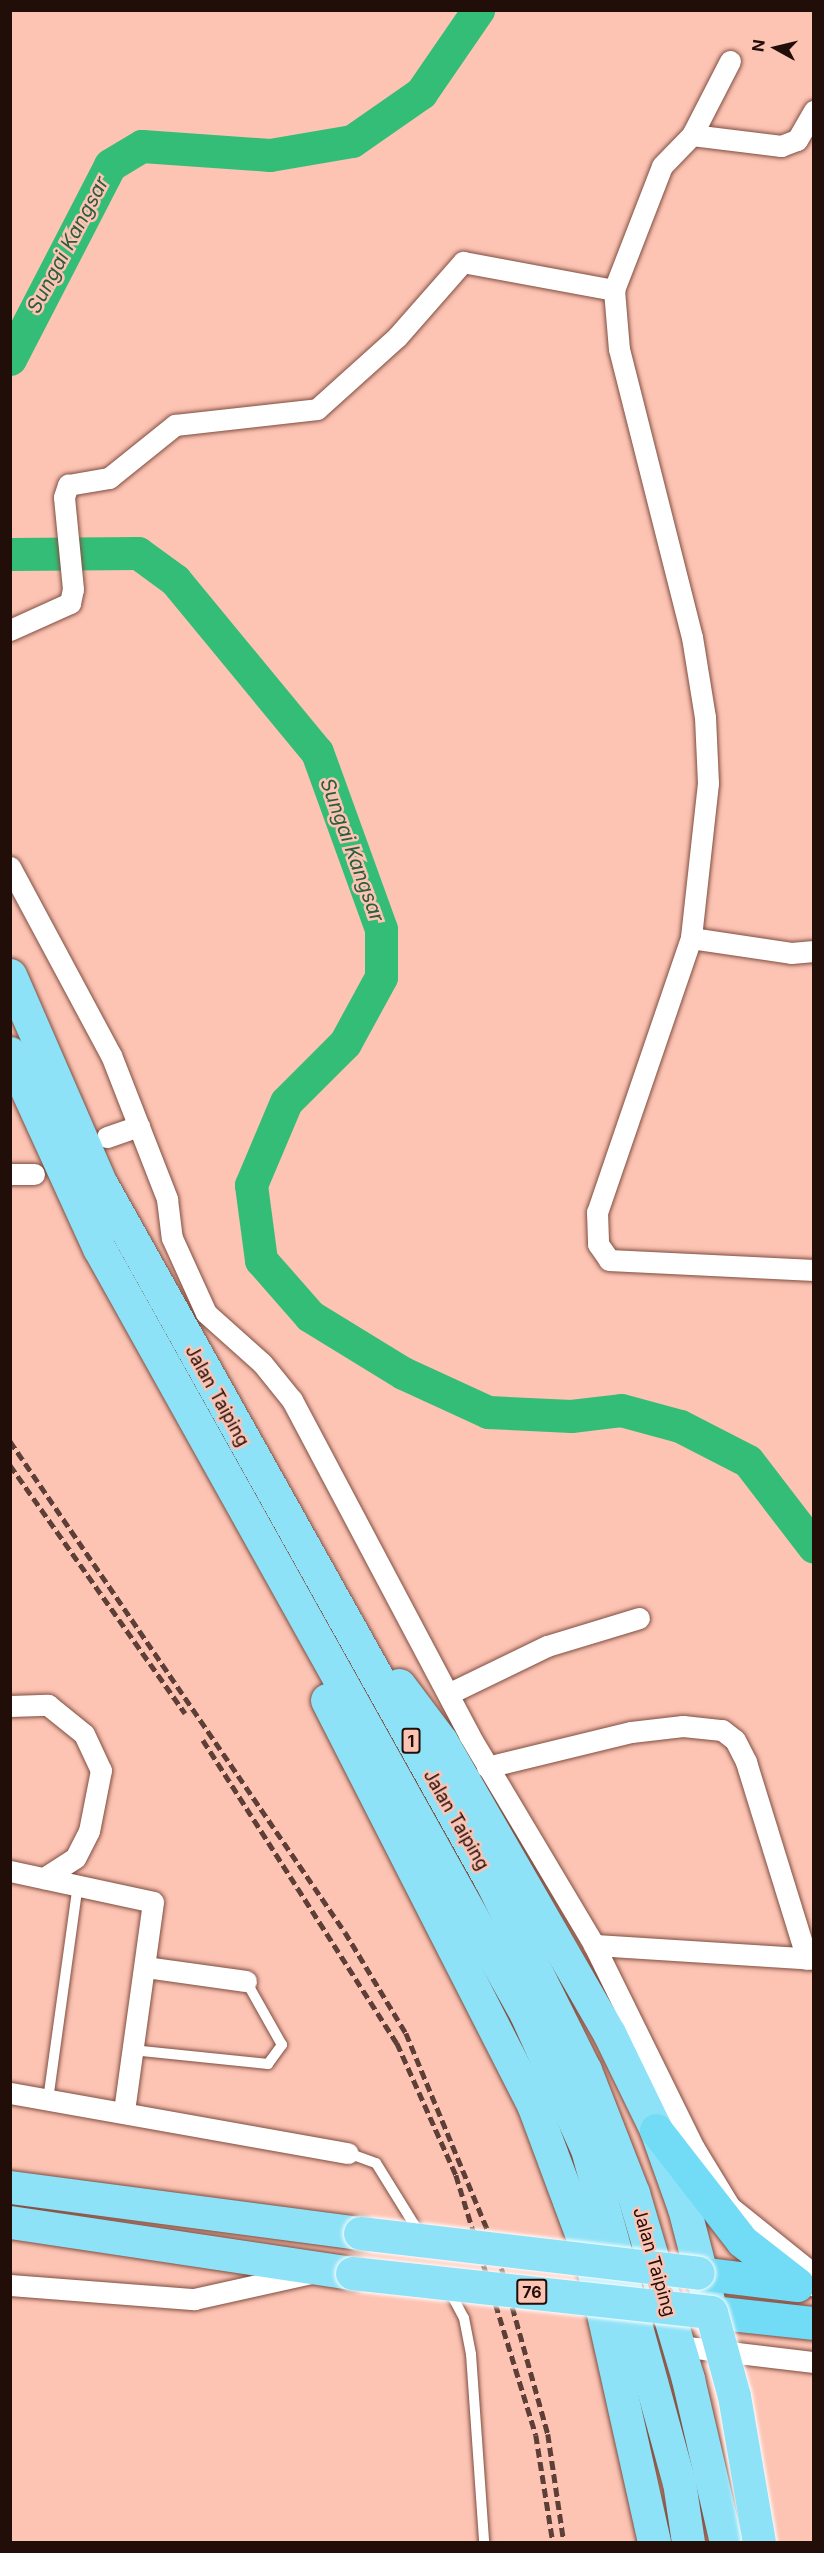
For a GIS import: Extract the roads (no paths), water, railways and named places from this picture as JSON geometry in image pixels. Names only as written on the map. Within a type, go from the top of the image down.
[{"type":"highway","name":"Jalan Taiping","points":[[10,975],[100,1182],[491,1881],[580,2059],[633,2193],[679,2346],[726,2542]]},
{"type":"highway","name":"Jalan Taiping","points":[[10,1053],[99,1248],[294,1602],[526,2014],[586,2149],[679,2482],[688,2542]]},
{"type":"highway","points":[[294,1602],[330,1706],[383,1818],[470,1971],[534,2107],[591,2260],[654,2542]]},
{"type":"highway","points":[[351,1632],[441,1741],[556,1933],[656,2130],[684,2208],[698,2273],[734,2396],[759,2542]]},
{"type":"highway","points":[[656,2130],[742,2241],[809,2279]]},
{"type":"highway","name":"76","points":[[10,2187],[360,2233],[698,2273],[809,2279]]},
{"type":"highway","name":"76","points":[[10,2222],[336,2272],[813,2323]]},
{"type":"street","points":[[730,61],[692,135],[662,166],[614,290],[619,349],[692,638],[705,717],[708,783],[692,939],[597,1212],[598,1244],[609,1260],[813,1270]]},
{"type":"street","points":[[692,135],[782,146],[797,140],[813,111]]},
{"type":"street","points":[[10,630],[57,613],[70,603],[73,589],[64,497],[68,485],[109,478],[175,425],[317,409],[397,336],[463,262],[614,290]]},
{"type":"street","points":[[10,867],[111,1055],[167,1199],[172,1238],[206,1313],[262,1363],[292,1400],[487,1767],[594,1945],[694,2148],[730,2207],[809,2279]]},
{"type":"street","points":[[692,939],[791,953],[813,951]]},
{"type":"street","points":[[107,1137],[139,1126]]},
{"type":"street","points":[[10,1174],[34,1174]]},
{"type":"street","points":[[448,1694],[547,1646],[639,1618]]},
{"type":"street","points":[[10,1706],[48,1706],[84,1734],[100,1770],[88,1831],[75,1858],[44,1878]]},
{"type":"street","points":[[487,1767],[631,1732],[683,1726],[722,1730],[746,1762],[810,1959],[594,1945]]},
{"type":"street","points":[[10,1871],[153,1902],[146,1967],[124,2111]]},
{"type":"street","points":[[146,1967],[246,1981]]},
{"type":"street","points":[[10,2093],[124,2111],[348,2153]]},
{"type":"street","points":[[10,2285],[194,2300],[336,2272]]},
{"type":"street","points":[[679,2346],[813,2361]]},
{"type":"lane","points":[[48,2100],[78,1884]]},
{"type":"lane","points":[[132,2050],[268,2064],[281,2054],[282,2045],[246,1981]]},
{"type":"lane","points":[[348,2153],[376,2163],[392,2181],[431,2255]]},
{"type":"lane","points":[[436,2265],[464,2318],[471,2354],[484,2542]]},
{"type":"waterway","name":"Sungai Kangsar","points":[[10,359],[110,165],[142,146],[270,155],[352,141],[421,93],[478,10]]},
{"type":"waterway","name":"Sungai Kangsar","points":[[10,554],[138,553],[175,580],[317,752],[381,929],[381,977],[345,1043],[286,1102],[251,1185],[261,1260],[310,1316],[403,1373],[488,1412],[571,1416],[621,1410],[680,1426],[748,1461],[814,1547]]},
{"type":"railway","points":[[10,1441],[345,1932],[406,2033],[498,2255],[548,2434],[564,2542]]},
{"type":"railway","points":[[10,1465],[185,1713]]},
{"type":"railway","points":[[203,1740],[397,2043],[456,2175],[536,2435],[553,2542]]}]
